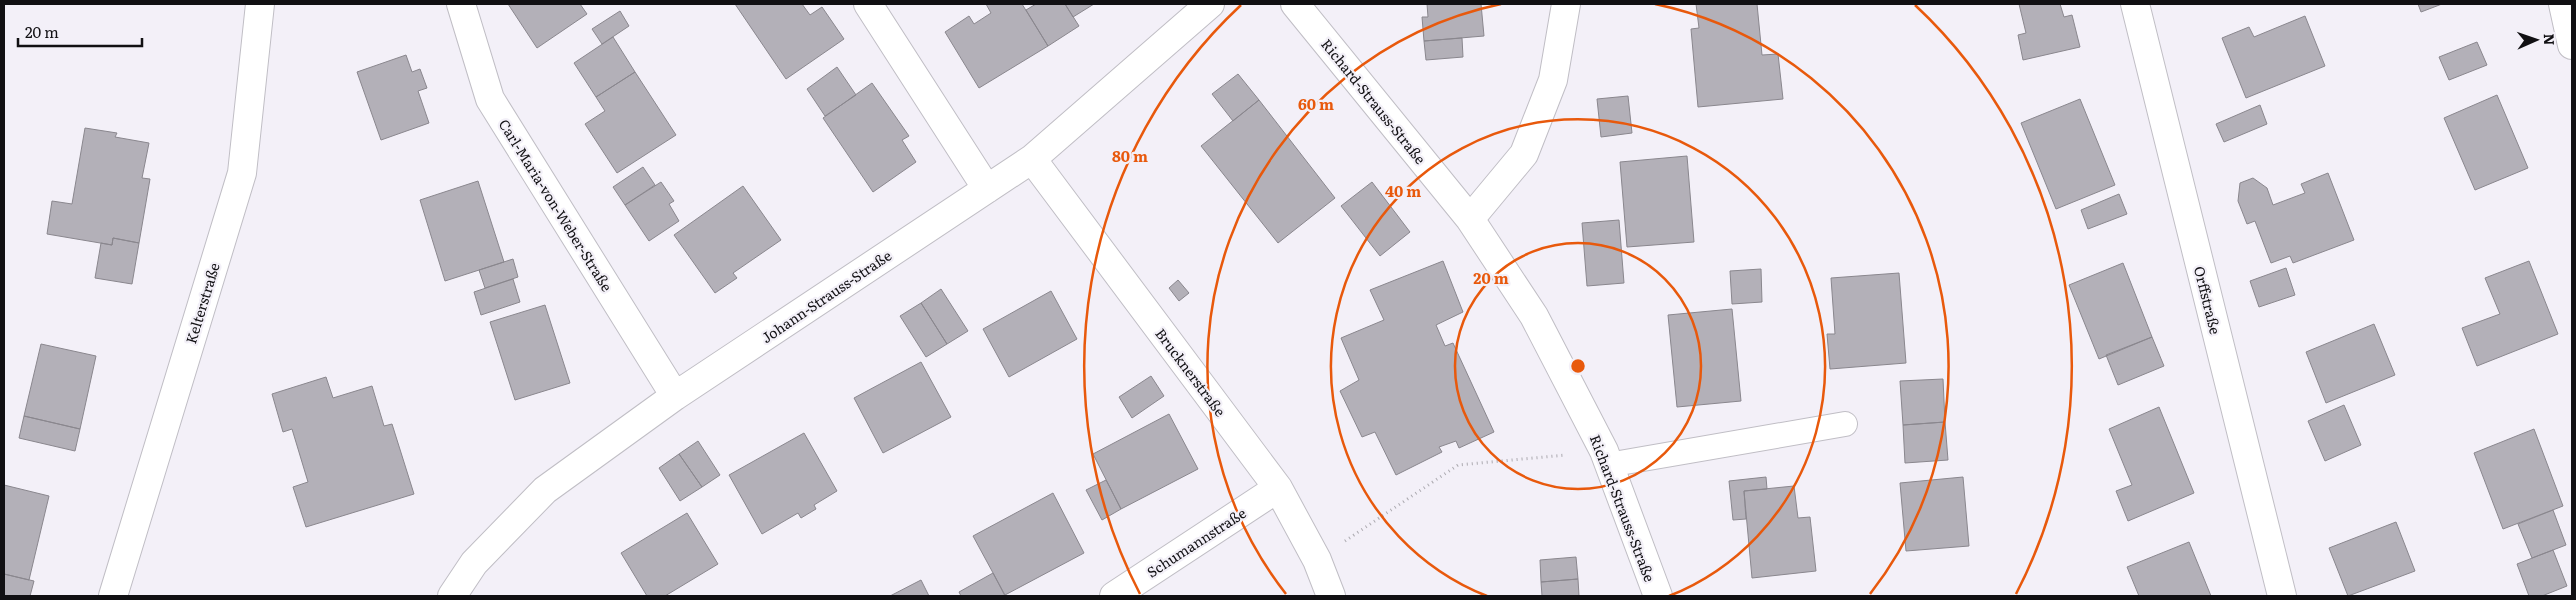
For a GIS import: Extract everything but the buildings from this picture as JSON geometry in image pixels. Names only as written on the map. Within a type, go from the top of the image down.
[{"type":"street","name":"Kelterstraße","points":[[113,596],[242,173],[260,4]]},
{"type":"street","name":"Carl-Maria-von-Weber-Straße","points":[[461,4],[490,99],[674,396]]},
{"type":"street","points":[[868,4],[987,189]]},
{"type":"street","name":"Johann-Strauss-Straße","points":[[452,596],[474,563],[545,490],[674,396],[1032,159],[1210,4]]},
{"type":"street","name":"Richard-Strauss-Straße","points":[[1295,4],[1470,219],[1534,316],[1606,458],[1658,596]]},
{"type":"street","points":[[1470,219],[1524,154],[1554,80],[1566,4]]},
{"type":"street","name":"Orffstraße","points":[[2135,4],[2282,596]]},
{"type":"street","points":[[2563,4],[2572,45]]},
{"type":"street","name":"Brucknerstraße","points":[[1032,159],[1278,488],[1317,560],[1331,596]]},
{"type":"street","name":"Schumannstraße","points":[[1114,596],[1278,488]]},
{"type":"lane","points":[[1606,458],[1845,424]]},
{"type":"path","points":[[1317,560],[1458,465],[1606,458]]}]
